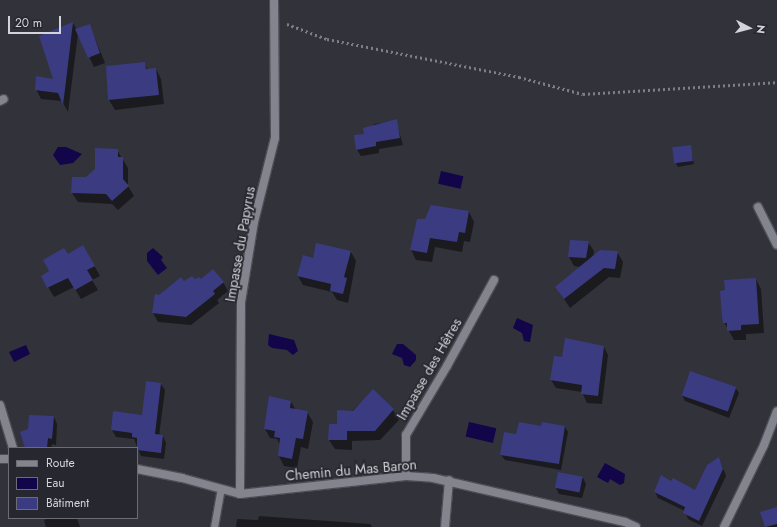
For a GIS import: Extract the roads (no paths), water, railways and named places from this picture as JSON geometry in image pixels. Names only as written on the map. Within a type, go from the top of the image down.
[{"type":"street","name":"Impasse du Papyrus","points":[[240,494],[241,302],[254,222],[275,138],[274,0]]},
{"type":"street","points":[[758,207],[777,245]]},
{"type":"street","name":"Impasse des Hêtres","points":[[406,476],[406,435],[447,366],[494,280]]},
{"type":"street","points":[[0,405],[14,447]]},
{"type":"street","points":[[724,527],[764,445],[777,411]]},
{"type":"street","name":"Chemin du Mas Baron","points":[[138,469],[240,494],[406,476],[450,480],[625,522],[636,527]]},
{"type":"street","points":[[445,527],[450,480]]},
{"type":"lane","points":[[214,527],[221,489]]},
{"type":"water","points":[[58,147],[66,147],[82,154],[73,163],[60,165],[53,155]]},
{"type":"water","points":[[441,171],[463,176],[460,189],[438,184]]},
{"type":"water","points":[[153,248],[163,257],[161,260],[167,268],[158,275],[147,261],[147,253]]},
{"type":"water","points":[[517,318],[533,325],[530,342],[524,341],[522,333],[513,328]]},
{"type":"water","points":[[269,334],[294,340],[298,351],[293,355],[287,350],[272,348],[268,345]]},
{"type":"water","points":[[397,344],[403,344],[416,355],[416,360],[410,367],[404,365],[402,358],[392,354]]},
{"type":"water","points":[[26,345],[30,354],[14,362],[9,352]]},
{"type":"water","points":[[469,422],[496,428],[493,443],[466,437]]},
{"type":"water","points":[[605,463],[625,474],[624,483],[620,485],[610,479],[608,483],[597,477]]}]
